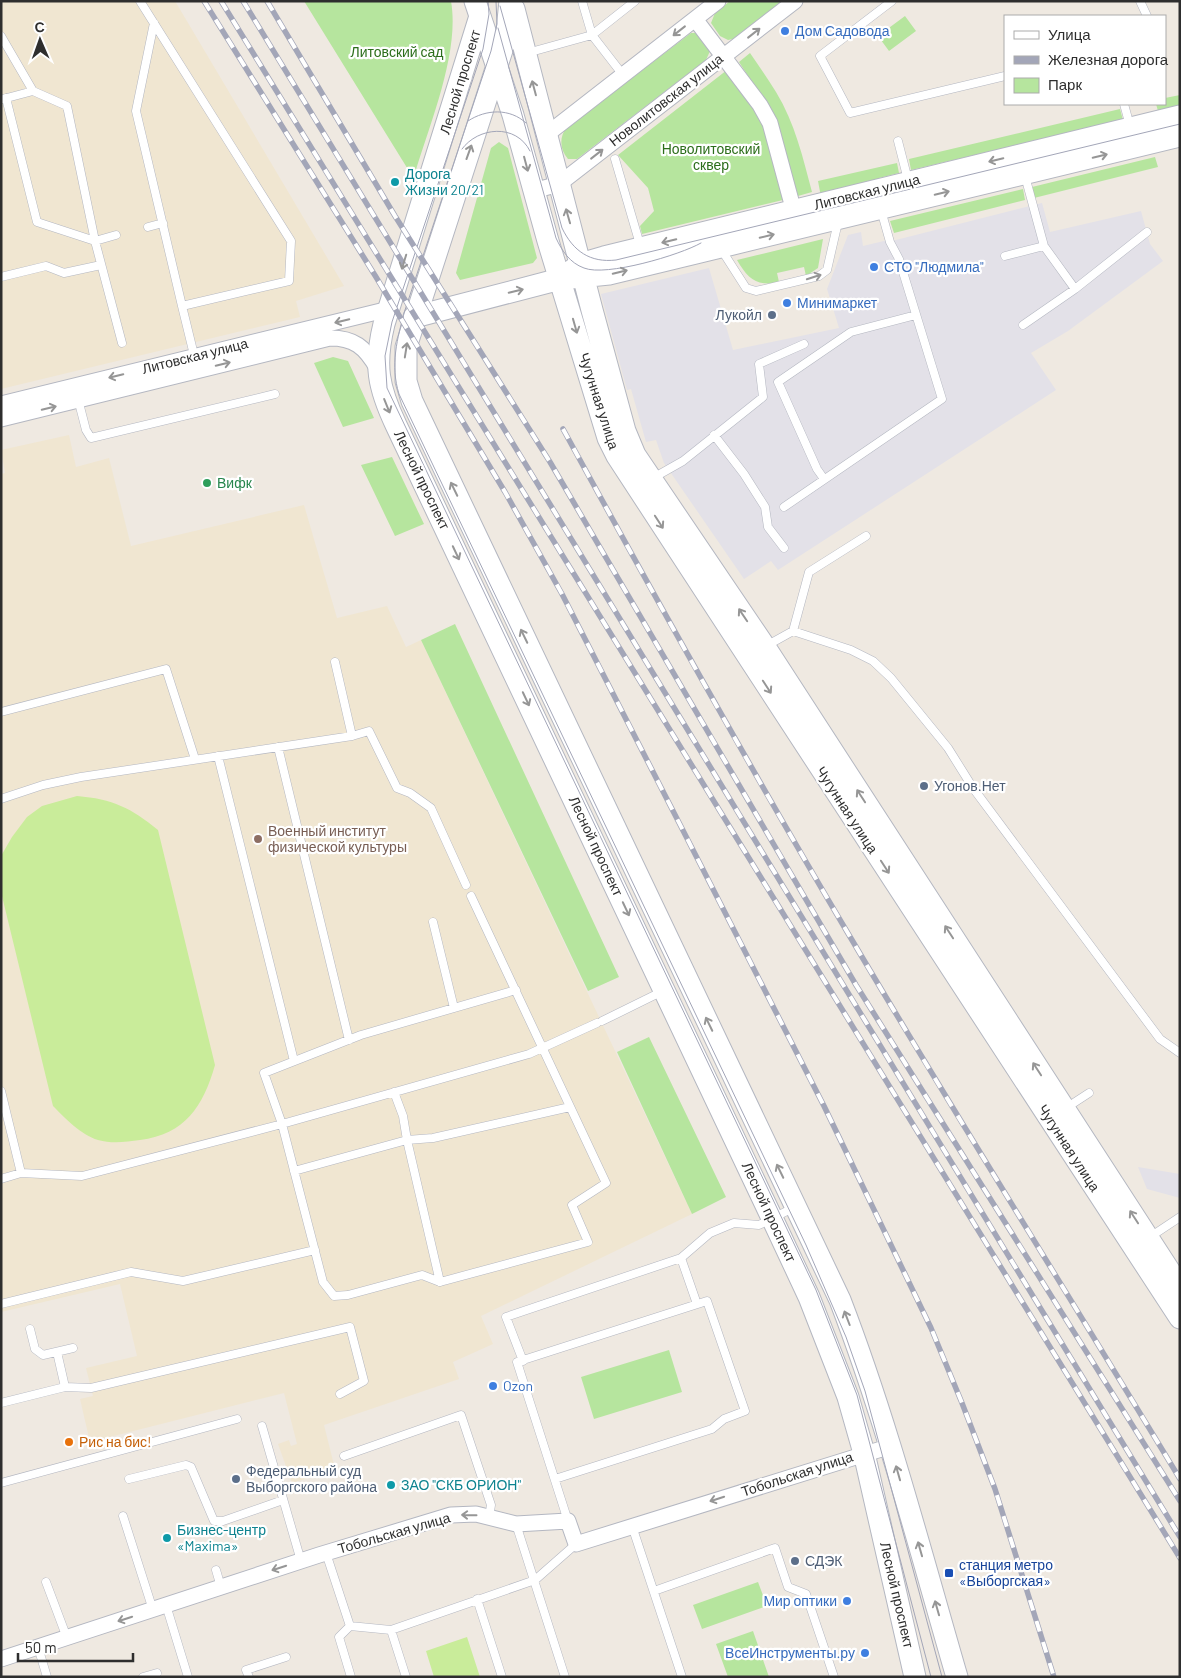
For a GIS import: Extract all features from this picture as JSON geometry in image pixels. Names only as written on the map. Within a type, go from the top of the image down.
[{"type":"main road","name":"Лесной проспект","points":[[511,1],[582,270]]},
{"type":"main road","name":"Лесной проспект","points":[[511,1],[507,30],[497,67],[414,317],[405,362],[412,401],[797,1207],[850,1326],[890,1446],[957,1677]]},
{"type":"main road","name":"Лесной проспект","points":[[477,9],[509,104],[560,279]]},
{"type":"main road","name":"Лесной проспект","points":[[477,9],[442,141],[389,308],[378,349],[377,368],[389,411],[772,1218],[829,1344],[848,1397],[864,1453],[915,1677]]},
{"type":"main road","points":[[442,141],[460,119],[485,103],[501,102],[509,104],[532,117],[546,135]]},
{"type":"main road","name":"Литовская улица","points":[[1133,138],[1180,116]]},
{"type":"main road","name":"Литовская улица","points":[[414,317],[560,279],[582,270],[609,274],[644,257],[1133,138],[1180,136]]},
{"type":"main road","name":"Литовская улица","points":[[796,219],[839,218],[881,208],[911,191]]},
{"type":"main road","name":"Чугунная улица","points":[[582,270],[625,431],[644,484]]},
{"type":"main road","name":"Чугунная улица","points":[[560,279],[608,438],[644,484],[757,653],[1141,1243],[1180,1318]]},
{"type":"main road","points":[[568,788],[591,776]]},
{"type":"main road","name":"Чугунная улица","points":[[1141,1243],[1180,1287]]},
{"type":"street","points":[[546,135],[718,1]]},
{"type":"street","name":"Новолитовская улица","points":[[534,191],[559,184],[795,1]]},
{"type":"street","points":[[695,19],[760,105],[770,123],[796,219]]},
{"type":"street","name":"Литовская улица","points":[[197,364],[389,308]]},
{"type":"street","name":"Литовская улица","points":[[1,404],[76,393],[197,364],[330,338],[343,338],[360,344],[368,352],[377,368]]},
{"type":"street","name":"Литовская улица","points":[[1,419],[76,393]]},
{"type":"street","name":"Тобольская улица","points":[[576,1544],[890,1446]]},
{"type":"street","name":"Тобольская улица","points":[[1,1659],[326,1553],[451,1515],[476,1514],[516,1524],[568,1521]]},
{"type":"street","points":[[568,1521],[576,1544]]},
{"type":"lane","points":[[140,1],[291,241],[289,282],[182,306]]},
{"type":"lane","points":[[582,1],[592,35],[623,75]]},
{"type":"lane","points":[[525,54],[592,35],[635,1]]},
{"type":"lane","points":[[892,1],[820,56],[850,113],[1004,76]]},
{"type":"lane","points":[[1140,1],[1147,15]]},
{"type":"lane","points":[[154,23],[136,111],[197,364]]},
{"type":"lane","points":[[1,36],[33,91],[67,106],[95,241],[122,343]]},
{"type":"lane","points":[[33,91],[4,98],[37,222],[95,241],[116,235]]},
{"type":"lane","points":[[1124,105],[1133,138]]},
{"type":"lane","points":[[898,141],[911,191]]},
{"type":"lane","points":[[614,159],[644,257]]},
{"type":"lane","points":[[1023,164],[1044,246],[1075,289]]},
{"type":"lane","points":[[784,506],[942,400],[881,208]]},
{"type":"lane","points":[[718,239],[746,288],[756,291],[819,276],[827,270],[839,218]]},
{"type":"lane","points":[[148,227],[163,223]]},
{"type":"lane","points":[[1023,326],[1075,289],[1147,232]]},
{"type":"lane","points":[[1005,256],[1044,246]]},
{"type":"lane","points":[[1,277],[46,266],[64,273],[101,264]]},
{"type":"lane","points":[[824,479],[817,469],[778,382],[851,332],[916,315]]},
{"type":"lane","points":[[644,484],[683,461],[763,397],[759,364],[804,344]]},
{"type":"lane","points":[[76,393],[86,430],[91,438],[275,394]]},
{"type":"lane","points":[[714,435],[744,474],[765,508],[768,527],[784,548]]},
{"type":"lane","points":[[757,653],[793,631],[809,572],[866,536]]},
{"type":"lane","points":[[793,631],[851,650],[873,661],[891,678],[948,748],[973,788],[1160,1039],[1180,1053]]},
{"type":"lane","points":[[335,662],[352,736]]},
{"type":"lane","points":[[1,712],[166,669],[195,759]]},
{"type":"lane","points":[[1,799],[44,785],[81,777],[352,736],[369,731],[396,788],[410,793],[432,808],[466,885]]},
{"type":"lane","points":[[278,747],[349,1040]]},
{"type":"lane","points":[[218,756],[294,1061]]},
{"type":"lane","points":[[471,896],[544,1048],[606,1183],[572,1205],[588,1242],[440,1282],[422,1275],[348,1295],[334,1296],[323,1282],[282,1124],[264,1074],[349,1040],[516,990]]},
{"type":"lane","points":[[433,922],[454,1008]]},
{"type":"lane","points":[[1,1179],[22,1173],[82,1176],[282,1124],[544,1048],[664,991]]},
{"type":"lane","points":[[1,1091],[22,1173]]},
{"type":"lane","points":[[394,1092],[403,1116],[440,1282]]},
{"type":"lane","points":[[1056,1114],[1089,1093]]},
{"type":"lane","points":[[294,1171],[407,1140],[433,1138],[570,1107]]},
{"type":"lane","points":[[523,1361],[506,1317],[681,1258],[710,1233],[734,1223],[759,1224],[797,1207]]},
{"type":"lane","points":[[1141,1243],[1180,1217]]},
{"type":"lane","points":[[1,1304],[131,1272],[183,1281],[314,1250]]},
{"type":"lane","points":[[681,1258],[697,1304]]},
{"type":"lane","points":[[555,1479],[712,1429],[724,1419],[745,1411],[707,1301],[517,1362],[568,1521]]},
{"type":"lane","points":[[1,1403],[65,1387],[91,1388],[350,1327],[364,1381],[340,1394]]},
{"type":"lane","points":[[30,1329],[34,1349],[43,1355],[73,1348]]},
{"type":"lane","points":[[57,1352],[65,1387]]},
{"type":"lane","points":[[344,1456],[461,1415],[491,1505],[489,1517]]},
{"type":"lane","points":[[1,1483],[238,1419]]},
{"type":"lane","points":[[262,1426],[301,1561]]},
{"type":"lane","points":[[129,1480],[186,1465],[191,1467],[214,1521],[222,1521],[283,1500]]},
{"type":"lane","points":[[123,1516],[188,1677]]},
{"type":"lane","points":[[516,1524],[565,1677]]},
{"type":"lane","points":[[632,1526],[682,1677]]},
{"type":"lane","points":[[350,1626],[391,1630],[535,1580],[576,1544]]},
{"type":"lane","points":[[654,1592],[775,1548],[788,1586],[806,1594],[834,1677]]},
{"type":"lane","points":[[326,1553],[350,1626]]},
{"type":"lane","points":[[216,1570],[221,1588]]},
{"type":"lane","points":[[46,1582],[67,1638]]},
{"type":"lane","points":[[476,1600],[502,1677]]},
{"type":"lane","points":[[350,1626],[339,1638],[351,1677]]},
{"type":"lane","points":[[391,1630],[406,1677]]},
{"type":"lane","points":[[38,1648],[47,1677]]},
{"type":"lane","points":[[249,1677],[246,1670],[286,1657]]},
{"type":"lane","points":[[143,1677],[157,1673]]},
{"type":"shaded area","points":[[1,1],[175,1],[344,286],[296,301],[300,317],[1,389]]},
{"type":"shaded area","points":[[1042,203],[1050,232],[1141,211],[1150,244],[1163,261],[1068,331],[1031,353],[1056,390],[778,570],[771,561],[744,579],[664,463],[656,440],[646,442],[631,389],[627,390],[601,294],[709,268],[733,350],[839,328],[827,289],[848,235],[861,232],[863,246],[888,240],[888,242]]},
{"type":"shaded area","name":"Военный институт физической культуры","points":[[69,435],[76,467],[109,458],[131,546],[304,505],[337,618],[387,606],[406,647],[421,640],[692,1214],[481,1316],[493,1344],[453,1362],[459,1379],[324,1425],[335,1469],[292,1483],[278,1444],[289,1440],[291,1446],[297,1444],[284,1393],[90,1442],[80,1399],[93,1396],[86,1368],[137,1356],[120,1284],[1,1312],[1,474],[5,473],[1,450]]},
{"type":"shaded area","points":[[1138,1167],[1180,1174],[1180,1198],[1147,1189]]},
{"type":"green space","name":"Литовский сад","points":[[304,1],[451,1],[453,21],[448,65],[415,173],[409,171]]},
{"type":"green space","points":[[730,1],[782,1],[733,39],[728,40],[720,36],[711,23],[715,13]]},
{"type":"green space","points":[[905,16],[916,31],[889,51],[878,36]]},
{"type":"green space","points":[[691,33],[697,33],[710,51],[706,60],[577,159],[568,159],[563,152],[561,144],[566,128]]},
{"type":"green space","points":[[750,53],[783,104],[798,141],[812,192],[798,196],[776,119],[739,62]]},
{"type":"green space","name":"Новолитовский сквер","points":[[727,70],[762,119],[783,200],[642,234],[640,226],[654,211],[648,188],[618,155]]},
{"type":"green space","points":[[1180,95],[1180,106],[1158,111],[1156,105],[1166,105],[1166,98]]},
{"type":"green space","points":[[1120,109],[1123,120],[911,170],[909,159]]},
{"type":"green space","points":[[499,142],[508,148],[537,258],[533,263],[460,280],[456,273],[491,148]]},
{"type":"green space","points":[[1155,157],[1158,167],[1034,198],[1032,187]]},
{"type":"green space","points":[[897,163],[899,173],[879,178],[877,183],[821,197],[818,181]]},
{"type":"green space","points":[[1023,189],[1025,200],[894,233],[890,221]]},
{"type":"green space","points":[[823,239],[818,268],[806,276],[804,267],[777,273],[779,282],[759,282],[749,277],[737,260]]},
{"type":"green space","points":[[333,357],[348,361],[374,418],[343,427],[314,363]]},
{"type":"green space","points":[[392,457],[424,524],[395,536],[361,465]]},
{"type":"green space","points":[[455,624],[619,977],[588,991],[421,640]]},
{"type":"green space","points":[[77,796],[101,799],[121,806],[130,810],[158,830],[215,1065],[205,1094],[190,1116],[169,1132],[156,1137],[119,1142],[98,1140],[79,1130],[53,1106],[1,892],[1,856],[27,817],[42,806]]},
{"type":"green space","points":[[649,1037],[726,1197],[692,1214],[617,1052]]},
{"type":"green space","points":[[669,1350],[682,1392],[594,1419],[581,1377]]},
{"type":"green space","points":[[758,1582],[767,1606],[702,1629],[693,1605]]},
{"type":"green space","points":[[753,1631],[769,1677],[728,1677],[716,1644]]},
{"type":"green space","points":[[467,1637],[480,1677],[434,1677],[426,1651]]},
{"type":"tram line","points":[[488,1],[489,14],[483,49],[392,322],[385,356],[387,388],[816,1290],[857,1395],[931,1677]]},
{"type":"tram line","points":[[496,1],[497,24],[491,51],[399,331],[395,362],[396,383],[399,394],[806,1245],[846,1337],[865,1391],[942,1677]]},
{"type":"tram line","points":[[500,6],[562,228],[577,249],[583,254],[598,260],[616,260],[1180,124]]},
{"type":"tram line","points":[[498,28],[556,238],[567,256],[584,268],[609,270],[661,259],[701,243]]},
{"type":"tram line","points":[[468,121],[482,114],[498,112],[513,115],[526,123]]},
{"type":"tram line","points":[[462,149],[477,136],[497,131],[507,132],[516,136],[524,142],[530,151]]},
{"type":"railway","points":[[204,1],[376,277],[505,492],[562,594],[824,1106],[931,1328],[962,1403],[995,1489],[1054,1677]]},
{"type":"railway","points":[[221,1],[1180,1558]]},
{"type":"railway","points":[[243,1],[1180,1537]]},
{"type":"railway","points":[[267,1],[395,216],[550,462],[856,985],[1180,1501]]},
{"type":"railway","points":[[563,429],[704,683],[812,872],[931,1072],[1180,1479]]},
{"type":"place","name":"Дом Садовода","points":[[785,31]]},
{"type":"place","name":"Дорога Жизни 20/21","points":[[395,182]]},
{"type":"place","name":"СТО \"Людмила\"","points":[[874,267]]},
{"type":"place","name":"Минимаркет","points":[[787,303]]},
{"type":"place","name":"Лукойл","points":[[772,315]]},
{"type":"place","name":"Вифк","points":[[207,483]]},
{"type":"place","name":"Угонов.Нет","points":[[924,786]]},
{"type":"place","name":"Военный институт физической культуры","points":[[258,839]]},
{"type":"place","name":"Ozon","points":[[493,1386]]},
{"type":"place","name":"Рис на бис!","points":[[69,1442]]},
{"type":"place","name":"Федеральный суд Выборгского района","points":[[236,1479]]},
{"type":"place","name":"ЗАО \"СКБ ОРИОН\"","points":[[391,1485]]},
{"type":"place","name":"Бизнес-центр «Maxima»","points":[[167,1538]]},
{"type":"place","name":"СДЭК","points":[[795,1561]]},
{"type":"place","name":"станция метро «Выборгская»","points":[[949,1573]]},
{"type":"place","name":"Мир оптики","points":[[847,1601]]},
{"type":"place","name":"ВсеИнструменты.ру","points":[[865,1653]]}]
